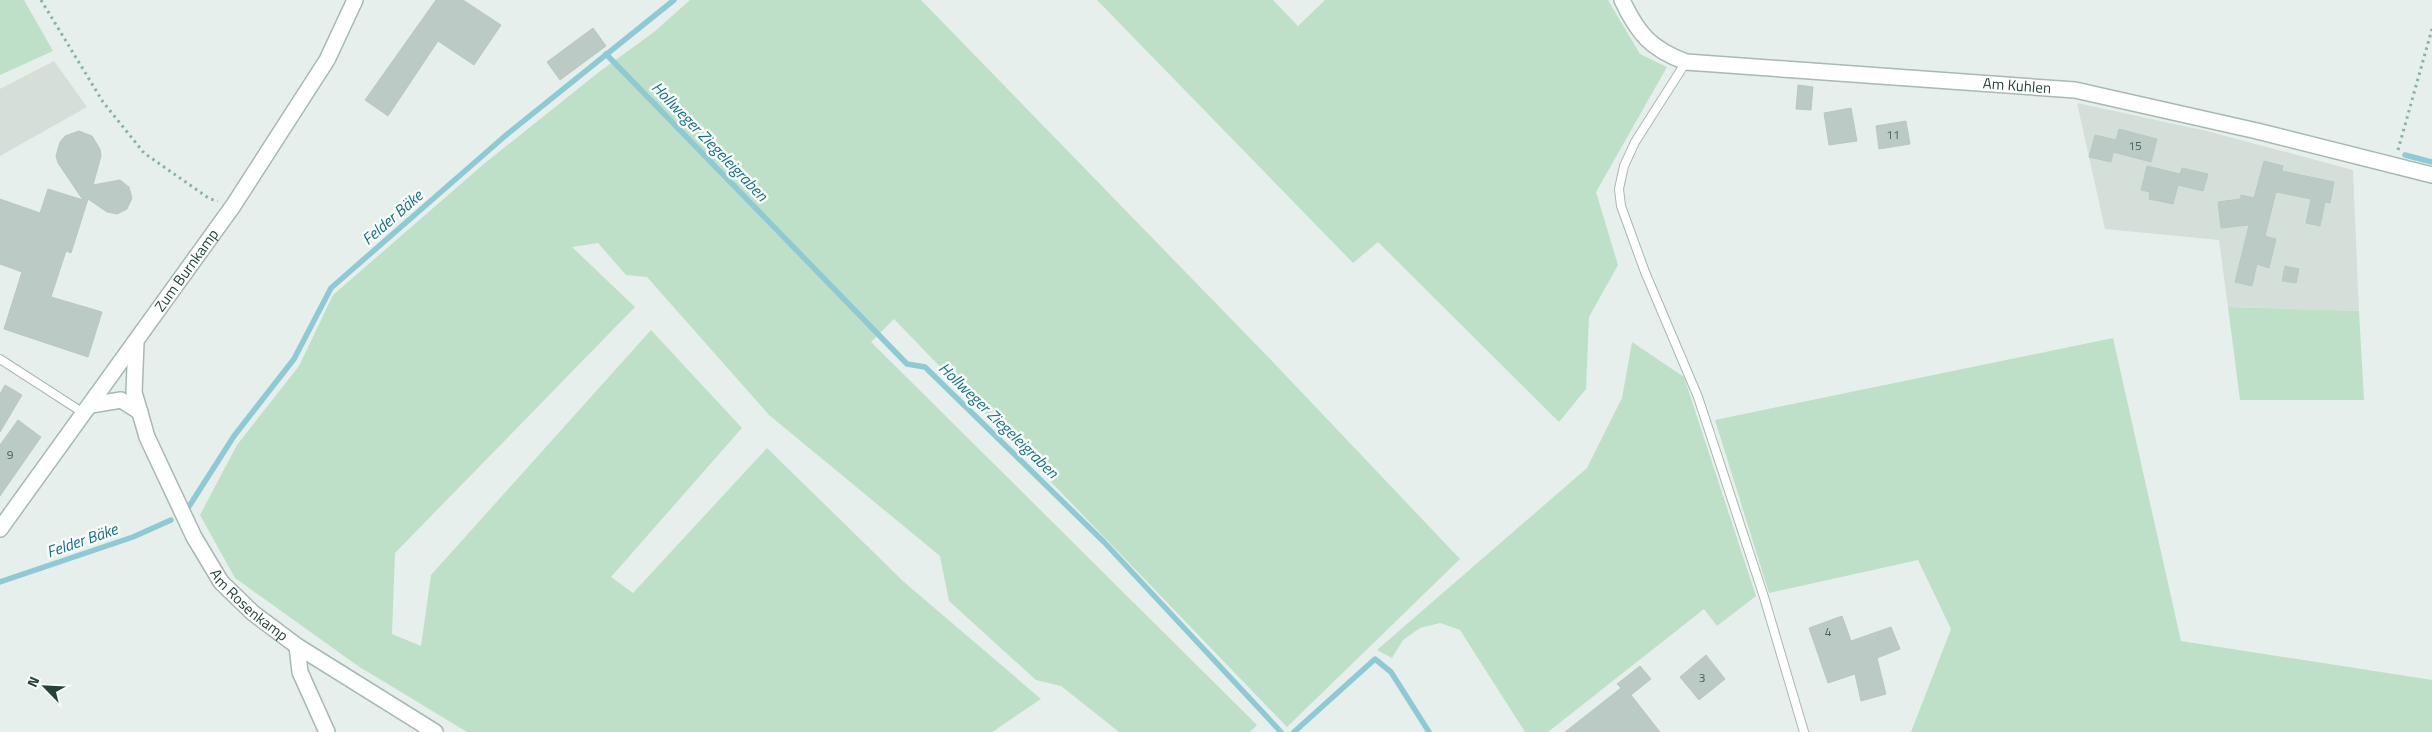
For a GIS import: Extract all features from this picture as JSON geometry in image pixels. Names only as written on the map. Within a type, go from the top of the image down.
[{"type":"street","name":"Zum Burnkamp","points":[[0,529],[233,206],[327,60],[355,0]]},
{"type":"street","name":"Am Kuhlen","points":[[1622,0],[1630,18],[1649,42],[1664,54],[1686,62],[2075,90],[2257,131],[2432,175]]},
{"type":"street","name":"Am Rosenkamp","points":[[136,342],[134,392],[147,437],[194,537],[221,582],[252,613],[297,646],[435,732]]},
{"type":"street","points":[[88,409],[121,400],[140,412]]},
{"type":"street","points":[[297,646],[300,672],[327,732]]},
{"type":"lane","points":[[1686,62],[1635,142],[1624,166],[1619,189],[1621,206],[1645,272],[1698,397],[1764,597],[1804,732]]},
{"type":"lane","points":[[0,360],[88,409]]},
{"type":"path","points":[[41,0],[103,102],[144,153],[210,199],[233,206]]},
{"type":"path","points":[[2393,165],[2432,29]]},
{"type":"shaded area","points":[[54,61],[87,107],[0,156],[0,89]]},
{"type":"shaded area","points":[[2077,103],[2207,131],[2353,170],[2359,311],[2228,307],[2219,240],[2105,229]]},
{"type":"green space","points":[[0,0],[24,0],[53,51],[0,75]]},
{"type":"green space","points":[[690,0],[921,0],[1272,361],[1460,559],[1287,727],[894,319],[871,342],[1257,725],[1250,732],[1119,732],[1061,686],[1036,680],[949,601],[940,556],[769,415],[647,277],[626,275],[598,243],[572,247],[635,307],[395,553],[392,634],[421,646],[431,575],[651,330],[742,428],[611,577],[633,593],[767,448],[904,582],[1041,699],[992,732],[467,732],[358,666],[235,578],[200,515],[237,445],[299,366],[333,295],[485,163],[599,72],[654,32]]},
{"type":"green space","points":[[1097,0],[1273,0],[1298,26],[1325,0],[1608,0],[1640,54],[1667,67],[1596,192],[1618,265],[1589,317],[1586,389],[1559,422],[1378,242],[1353,263]]},
{"type":"green space","points":[[2228,307],[2359,311],[2364,400],[2240,400]]},
{"type":"green space","points":[[2113,338],[2181,641],[2432,680],[2432,732],[1911,732],[1951,629],[1918,560],[1769,593],[1715,420]]},
{"type":"green space","points":[[1632,342],[1684,377],[1756,596],[1717,626],[1704,609],[1548,732],[1525,732],[1460,630],[1440,623],[1420,628],[1403,640],[1392,658],[1377,650],[1587,468],[1622,398]]},
{"type":"building","points":[[436,0],[463,0],[501,25],[474,65],[438,41],[388,116],[365,100]]},
{"type":"building","points":[[593,28],[606,46],[560,80],[547,62]]},
{"type":"building","points":[[1798,85],[1813,87],[1811,110],[1796,109]]},
{"type":"building","points":[[1851,108],[1857,141],[1829,145],[1824,113]]},
{"type":"building","points":[[1906,121],[1910,144],[1879,149],[1876,126]]},
{"type":"building","points":[[2119,129],[2157,139],[2151,162],[2113,152]]},
{"type":"building","points":[[79,131],[92,136],[100,149],[101,156],[93,185],[120,180],[129,187],[132,198],[127,209],[117,214],[107,212],[88,199],[71,253],[66,251],[51,297],[102,312],[88,357],[4,329],[22,272],[0,264],[0,199],[40,213],[48,189],[83,200],[58,163],[56,156],[60,142],[65,136]]},
{"type":"building","points":[[2095,135],[2116,140],[2111,162],[2089,157]]},
{"type":"building","points":[[2264,161],[2283,166],[2282,171],[2334,182],[2330,203],[2325,202],[2320,226],[2306,223],[2311,199],[2276,192],[2265,236],[2276,239],[2269,268],[2257,264],[2252,286],[2235,282],[2249,225],[2221,228],[2218,202],[2240,199],[2241,195],[2254,198]]},
{"type":"building","points":[[2147,166],[2180,174],[2182,168],[2208,174],[2203,191],[2178,185],[2173,204],[2149,199],[2150,192],[2141,190]]},
{"type":"building","points":[[2285,266],[2299,269],[2296,283],[2282,281]]},
{"type":"building","points":[[5,385],[22,395],[0,432],[0,394]]},
{"type":"building","points":[[18,420],[41,437],[0,496],[0,445]]},
{"type":"building","points":[[1842,616],[1851,641],[1891,627],[1900,649],[1877,658],[1886,694],[1861,701],[1855,674],[1828,683],[1809,628]]},
{"type":"building","points":[[1706,655],[1725,679],[1699,700],[1680,677]]},
{"type":"building","points":[[1640,666],[1651,679],[1631,695],[1660,732],[1565,732],[1621,688],[1617,684]]},
{"type":"waterway","name":"Felder Bäke","points":[[188,508],[234,436],[294,359],[331,288],[505,136],[674,0]]},
{"type":"waterway","name":"Hollweger Ziegeleigraben","points":[[606,54],[907,364],[925,367],[1104,542],[1281,732]]},
{"type":"waterway","points":[[2405,155],[2432,162]]},
{"type":"waterway","name":"Felder Bäke","points":[[0,582],[133,537],[171,520]]},
{"type":"waterway","name":"Hollweger Ziegeleigraben","points":[[1294,732],[1375,659],[1391,672],[1429,732]]}]
